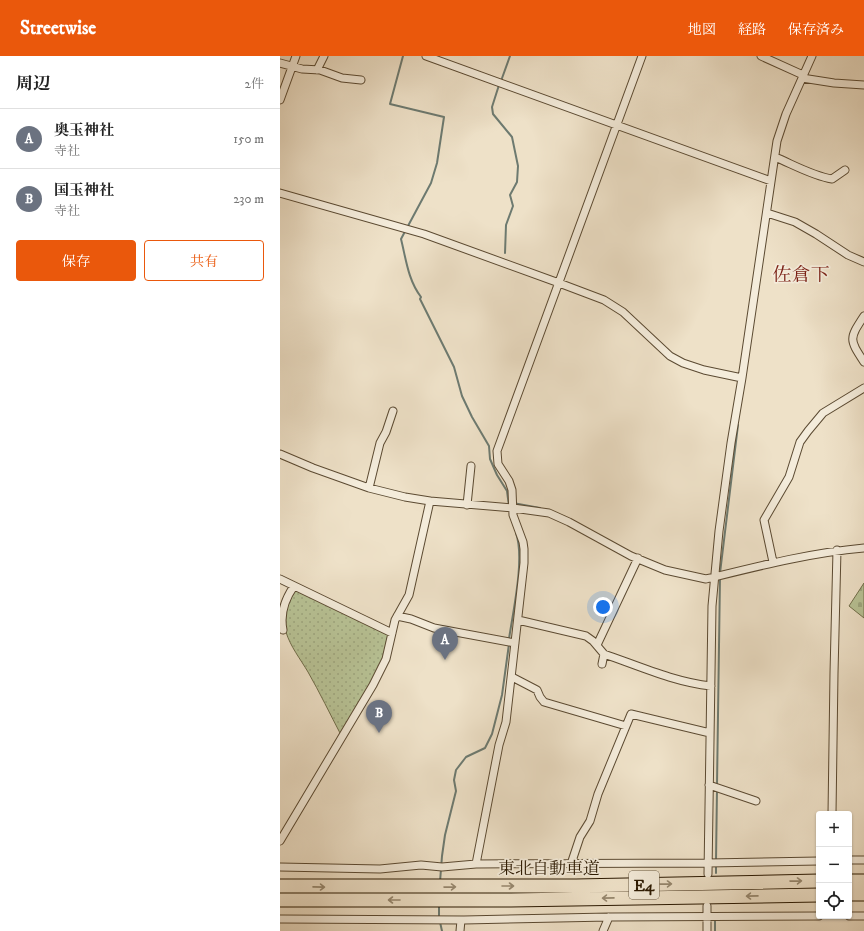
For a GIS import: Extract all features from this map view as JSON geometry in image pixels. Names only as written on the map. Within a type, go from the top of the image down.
[{"type":"highway","name":"東北自動車道","points":[[280,900],[432,893],[469,886],[576,886],[816,881]]},
{"type":"highway","points":[[852,881],[864,881]]},
{"type":"highway","name":"東北自動車道","points":[[280,886],[432,893],[469,900],[816,895]]},
{"type":"highway","points":[[852,894],[864,894]]},
{"type":"street","points":[[280,100],[296,56]]},
{"type":"street","points":[[318,70],[324,56]]},
{"type":"street","points":[[426,56],[771,180]]},
{"type":"street","points":[[476,864],[499,745],[506,722],[524,563],[524,549],[516,524],[512,490],[509,481],[498,464],[497,451],[642,56]]},
{"type":"street","points":[[761,56],[803,76],[834,82],[864,85]]},
{"type":"street","points":[[708,874],[712,606],[719,531],[730,450],[780,129],[812,56]]},
{"type":"street","points":[[280,63],[302,70],[318,70],[342,78],[361,80]]},
{"type":"street","points":[[775,157],[818,176],[832,179],[845,170]]},
{"type":"street","points":[[280,193],[424,234],[559,282],[612,305],[635,323],[670,356],[683,363],[704,370],[742,378]]},
{"type":"street","points":[[767,213],[795,222],[848,255],[864,262]]},
{"type":"street","points":[[864,316],[853,332],[852,342],[864,362]]},
{"type":"street","points":[[773,562],[764,520],[789,477],[800,442],[823,413],[864,388]]},
{"type":"street","points":[[369,488],[380,443],[394,411]]},
{"type":"street","points":[[280,454],[312,468],[369,488],[430,501],[543,512],[558,517],[631,556],[665,570],[706,579],[773,562],[837,550],[864,548]]},
{"type":"street","points":[[467,505],[471,466]]},
{"type":"street","points":[[280,841],[373,685],[386,659],[397,616],[408,595],[430,501]]},
{"type":"street","points":[[832,811],[837,550]]},
{"type":"street","points":[[597,645],[638,558]]},
{"type":"street","points":[[280,579],[392,633]]},
{"type":"street","points":[[283,630],[281,618],[282,613],[294,586]]},
{"type":"street","points":[[397,616],[411,619],[434,628],[515,643]]},
{"type":"street","points":[[518,620],[586,636],[597,645],[604,654],[667,677],[700,685],[711,686]]},
{"type":"street","points":[[602,664],[604,654]]},
{"type":"street","points":[[512,677],[537,690],[544,702],[626,726]]},
{"type":"street","points":[[571,864],[580,837],[590,821],[598,794],[631,714],[710,733]]},
{"type":"street","points":[[710,786],[756,801]]},
{"type":"street","points":[[852,860],[864,860]]},
{"type":"street","points":[[280,867],[380,868],[421,865],[442,867],[476,864],[816,861]]},
{"type":"street","points":[[707,906],[707,931]]},
{"type":"street","points":[[280,919],[461,920],[609,917],[816,916]]},
{"type":"street","points":[[852,916],[864,916]]},
{"type":"street","points":[[602,931],[609,917]]},
{"type":"street","points":[[460,931],[461,920]]},
{"type":"green space","points":[[864,583],[864,618],[849,606]]},
{"type":"green space","points":[[296,589],[389,634],[384,655],[375,676],[341,735],[308,672],[293,648],[286,632],[284,620],[286,609]]},
{"type":"waterway","points":[[403,56],[390,104],[444,117],[437,163],[431,183],[401,239],[406,262],[413,284],[421,297],[420,299],[454,367],[462,396],[489,446],[490,459],[497,475],[507,491],[509,506]]},
{"type":"waterway","points":[[501,81],[510,56]]},
{"type":"waterway","points":[[499,85],[492,107],[493,114],[512,137],[518,166],[517,182],[510,195],[513,206],[506,225],[505,253]]},
{"type":"waterway","points":[[720,573],[738,425]]},
{"type":"waterway","points":[[513,503],[540,508]]},
{"type":"waterway","points":[[509,639],[519,571],[516,533]]},
{"type":"waterway","points":[[717,785],[720,577]]},
{"type":"waterway","points":[[440,882],[445,835],[456,791],[454,780],[456,770],[466,757],[485,748],[492,734],[502,695],[509,644]]},
{"type":"waterway","points":[[716,861],[717,789]]},
{"type":"waterway","points":[[716,865],[716,873]]},
{"type":"waterway","points":[[439,904],[439,918]]},
{"type":"waterway","points":[[715,919],[715,931]]},
{"type":"waterway","points":[[440,922],[442,931]]},
{"type":"place","name":"奥玉神社","points":[[445,660]]},
{"type":"place","name":"国玉神社","points":[[379,733]]},
{"type":"district","name":"佐倉下","points":[[801,274]]}]
